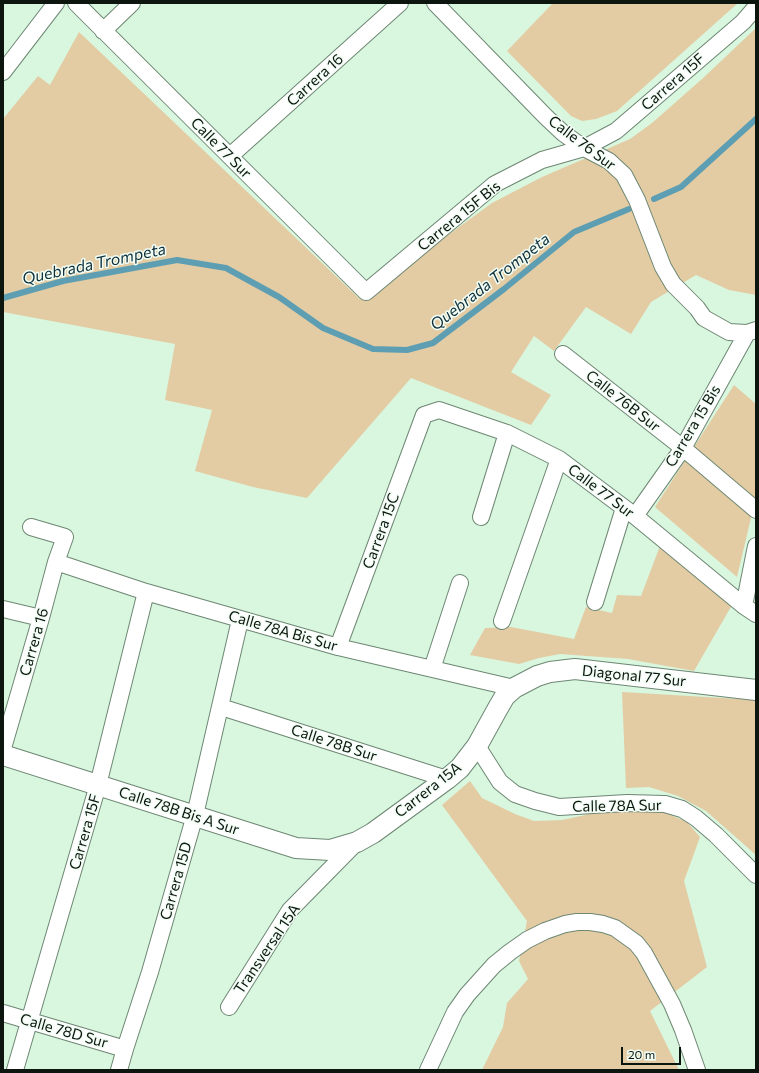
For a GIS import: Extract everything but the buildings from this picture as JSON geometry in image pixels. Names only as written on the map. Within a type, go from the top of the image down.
[{"type":"street","points":[[3,72],[56,3]]},
{"type":"street","name":"Calle 77 Sur","points":[[76,3],[366,292]]},
{"type":"street","points":[[103,31],[132,3]]},
{"type":"street","name":"Carrera 16","points":[[230,156],[400,3]]},
{"type":"street","name":"Calle 76 Sur","points":[[435,3],[546,117],[584,148],[609,161],[624,175],[637,200],[663,267],[673,284],[697,308],[704,318],[729,332],[751,332]]},
{"type":"street","name":"Carrera 15F","points":[[584,148],[616,131],[743,22],[756,7]]},
{"type":"street","name":"Carrera 15F Bis","points":[[366,292],[495,184],[542,160],[584,148]]},
{"type":"street","name":"Carrera 15 Bis","points":[[595,602],[630,512],[683,448],[751,332]]},
{"type":"street","name":"Calle 76B Sur","points":[[563,354],[683,448],[756,510]]},
{"type":"street","name":"Calle 77 Sur","points":[[424,415],[439,410],[507,433],[559,459],[630,512],[750,610]]},
{"type":"street","name":"Carrera 15C","points":[[338,647],[424,415]]},
{"type":"street","points":[[481,517],[507,433]]},
{"type":"street","points":[[502,621],[559,459]]},
{"type":"street","name":"Carrera 16","points":[[3,748],[9,709],[41,618],[56,562],[65,536],[30,527]]},
{"type":"street","points":[[750,610],[756,546]]},
{"type":"street","name":"Calle 78A Bis Sur","points":[[56,562],[146,592],[338,647],[514,688]]},
{"type":"street","points":[[432,669],[460,583]]},
{"type":"street","name":"Carrera 15F","points":[[15,1070],[98,785],[146,592]]},
{"type":"street","points":[[3,609],[41,618]]},
{"type":"street","name":"Carrera 15D","points":[[121,1069],[125,1049],[150,972],[195,815],[240,620]]},
{"type":"street","name":"Diagonal 77 Sur","points":[[514,688],[537,676],[550,672],[575,669],[756,690]]},
{"type":"street","name":"Carrera 15A","points":[[357,842],[373,833],[460,768],[477,746],[506,696],[514,688]]},
{"type":"street","name":"Calle 78B Sur","points":[[221,707],[447,779]]},
{"type":"street","name":"Calle 78A Sur","points":[[477,746],[500,782],[515,794],[535,801],[559,807],[627,803],[665,804],[682,809],[696,818],[716,835],[756,875]]},
{"type":"street","name":"Calle 78B Bis A Sur","points":[[3,755],[296,848],[330,850],[357,842]]},
{"type":"street","name":"Transversal 15A","points":[[228,1007],[290,910],[357,842]]},
{"type":"street","points":[[428,1070],[455,1012],[466,995],[494,965],[510,952],[537,935],[565,924],[577,922],[603,924],[615,928],[636,943],[644,953],[672,1004],[697,1070]]},
{"type":"street","name":"Calle 78D Sur","points":[[3,1013],[125,1049]]},
{"type":"shaded area","points":[[551,3],[738,3],[617,111],[596,119],[582,121],[571,116],[507,51],[552,4]]},
{"type":"shaded area","points":[[756,28],[756,295],[729,290],[696,275],[651,302],[631,334],[586,307],[554,351],[534,336],[511,372],[551,395],[531,425],[411,378],[307,498],[253,487],[195,471],[212,410],[165,400],[175,344],[3,312],[3,119],[38,76],[50,85],[79,32],[360,299],[492,203],[542,177],[630,139],[652,123],[702,79]]},
{"type":"shaded area","points":[[734,385],[756,404],[756,497],[737,577],[655,507]]},
{"type":"shaded area","points":[[660,546],[732,605],[694,671],[628,659],[560,654],[519,664],[470,655],[485,628],[511,627],[574,639],[586,607],[612,613],[617,595],[641,596]]},
{"type":"shaded area","points":[[622,692],[756,700],[756,855],[706,811],[678,796],[649,787],[626,788]]},
{"type":"shaded area","points":[[470,781],[482,798],[515,814],[534,821],[562,820],[590,814],[644,810],[666,813],[687,822],[700,837],[684,881],[707,967],[650,1011],[679,1070],[482,1070],[503,1027],[507,1003],[528,979],[519,961],[527,921],[442,805]]},
{"type":"waterway","name":"Quebrada Trompeta","points":[[654,199],[681,187],[756,119]]},
{"type":"waterway","name":"Quebrada Trompeta","points":[[3,298],[63,281],[177,260],[226,268],[279,297],[323,328],[373,349],[407,350],[433,343],[504,289],[574,232],[629,209]]}]
